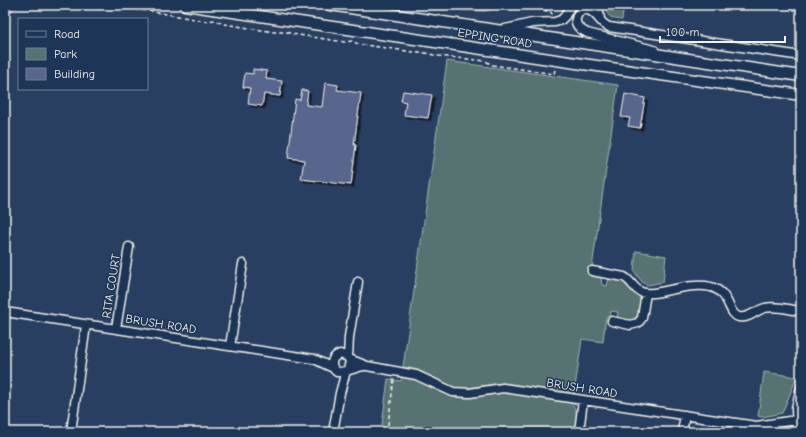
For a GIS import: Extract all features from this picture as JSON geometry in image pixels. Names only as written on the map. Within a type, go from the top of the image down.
[{"type":"main road","name":"EPPING ROAD","points":[[185,5],[801,95]]},
{"type":"main road","name":"EPPING ROAD","points":[[330,5],[801,76]]},
{"type":"street","points":[[498,31],[532,23],[555,22],[561,20],[571,5]]},
{"type":"street","points":[[598,5],[600,19]]},
{"type":"street","points":[[699,61],[587,33],[577,26],[577,14],[587,7],[600,19],[603,24],[609,27],[801,56]]},
{"type":"street","name":"RITA COURT","points":[[116,329],[129,247]]},
{"type":"street","points":[[230,346],[243,264]]},
{"type":"street","points":[[592,271],[624,277],[628,279],[639,292],[646,294],[699,286],[711,287],[723,293],[733,312],[736,316],[740,317],[750,316],[759,310],[770,307],[801,311]]},
{"type":"street","points":[[340,393],[332,362],[343,357],[350,343],[349,336],[358,282]]},
{"type":"street","points":[[612,321],[630,325],[638,323],[642,318],[646,294]]},
{"type":"street","name":"BRUSH ROAD","points":[[5,312],[314,359],[343,357],[367,366],[416,375],[453,392],[470,393],[503,388],[756,426],[796,420]]},
{"type":"street","points":[[71,432],[86,325]]},
{"type":"street","points":[[333,432],[340,393],[350,365],[343,357]]},
{"type":"street","name":"BRUSH ROAD","points":[[314,359],[334,369]]},
{"type":"street","name":"BRUSH ROAD","points":[[347,370],[367,366]]},
{"type":"street","points":[[334,369],[340,372],[347,370]]},
{"type":"street","points":[[797,432],[797,400],[801,387]]},
{"type":"street","points":[[579,432],[583,400]]},
{"type":"street","points":[[682,432],[685,415]]},
{"type":"path","points":[[8,5],[10,12]]},
{"type":"path","points":[[5,14],[10,12],[18,5]]},
{"type":"path","points":[[100,5],[149,11],[206,21],[216,20],[224,24],[274,32],[287,32],[358,44],[421,52],[438,56],[486,62],[492,65],[554,74],[556,60]]},
{"type":"path","points":[[500,5],[500,10]]},
{"type":"path","points":[[542,5],[542,10],[545,11],[549,10],[549,5]]},
{"type":"path","points":[[387,432],[394,379]]},
{"type":"green space","points":[[433,5],[512,5],[485,11],[464,10]]},
{"type":"green space","points":[[607,5],[624,5],[622,20],[615,19],[608,15]]},
{"type":"green space","points":[[447,61],[618,85],[591,275],[601,277],[602,285],[607,286],[609,278],[622,280],[625,282],[633,292],[640,297],[639,316],[636,320],[617,319],[618,312],[611,311],[610,317],[606,317],[603,342],[582,339],[574,394],[502,383],[455,388],[418,370],[403,367]]},
{"type":"green space","points":[[636,251],[666,256],[663,282],[648,285],[643,283],[634,270]]},
{"type":"green space","points":[[764,372],[797,377],[782,413],[762,417],[758,416]]},
{"type":"green space","points":[[402,376],[415,379],[453,397],[466,398],[503,392],[570,403],[576,412],[574,432],[381,432],[388,379],[401,381]]},
{"type":"green space","points":[[786,425],[790,427],[792,432],[749,432],[749,430],[762,430]]},
{"type":"building","points":[[253,69],[267,71],[266,79],[282,81],[280,96],[264,94],[262,106],[248,104],[250,88],[243,87],[245,73],[253,74]]},
{"type":"building","points":[[325,83],[338,85],[337,90],[361,93],[354,145],[356,145],[351,185],[301,179],[304,160],[288,158],[295,99],[300,100],[302,90],[308,91],[306,105],[322,107]]},
{"type":"building","points":[[403,91],[432,95],[428,118],[404,115],[406,102],[401,101]]},
{"type":"building","points":[[625,94],[645,98],[640,128],[628,126],[630,118],[621,117]]}]
